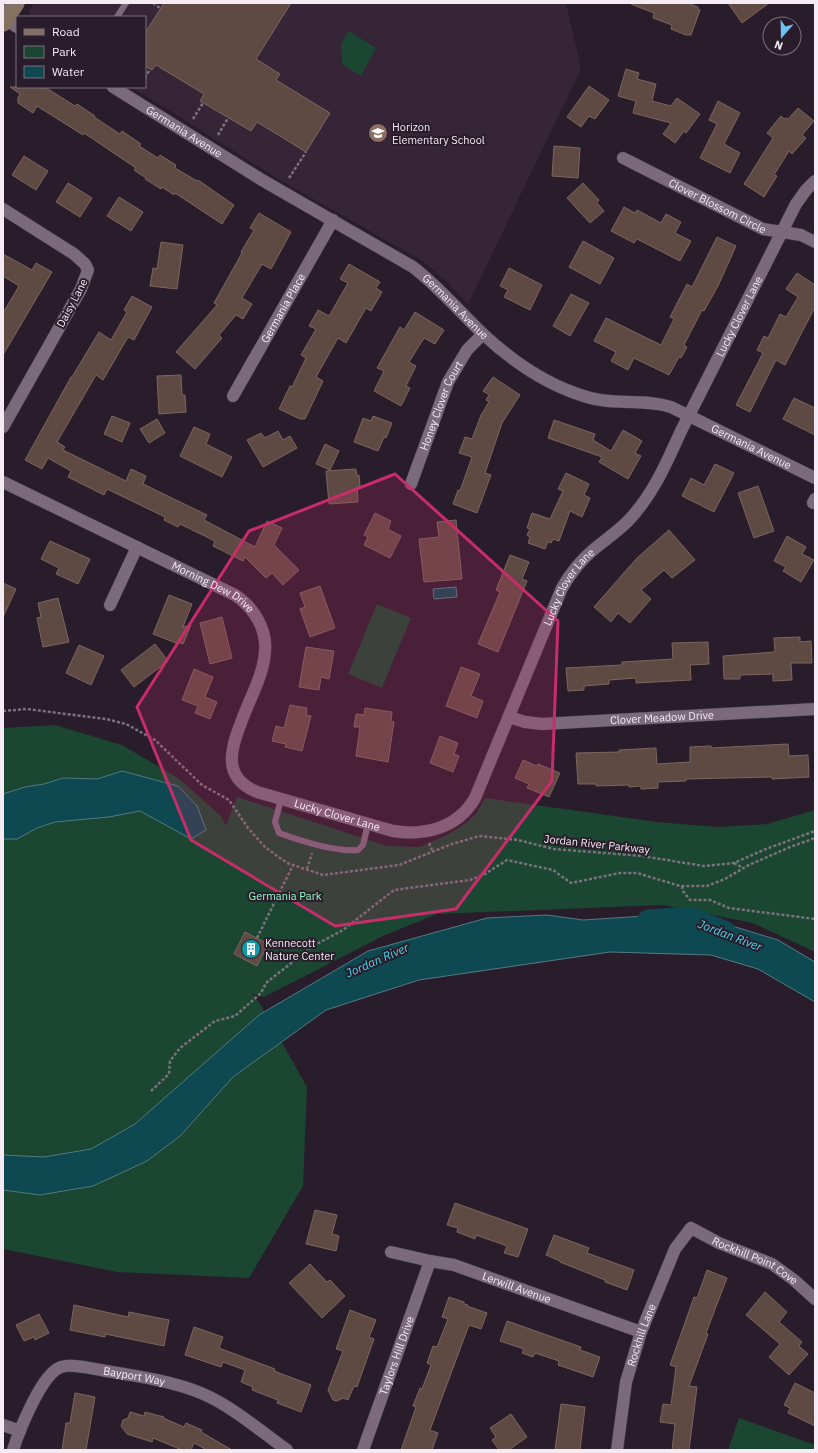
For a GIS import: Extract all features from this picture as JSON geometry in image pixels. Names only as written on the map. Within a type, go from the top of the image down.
[{"type":"street","points":[[7,22],[16,3]]},
{"type":"street","name":"Germania Avenue","points":[[115,88],[262,180],[413,267],[435,285],[483,334],[516,360],[547,379],[575,393],[604,401],[656,403],[671,407],[690,415],[815,478]]},
{"type":"street","name":"Clover Blossom Circle","points":[[624,158],[762,229],[801,235],[815,242]]},
{"type":"street","name":"Lucky Clover Lane","points":[[246,786],[257,792],[393,831],[414,833],[434,830],[445,826],[458,818],[470,807],[552,611],[567,579],[586,556],[621,528],[641,506],[658,479],[801,197],[815,181]]},
{"type":"street","name":"Daisy Lane","points":[[3,209],[74,254],[85,264],[88,270],[81,289],[3,427]]},
{"type":"street","name":"Germania Place","points":[[233,396],[333,220]]},
{"type":"street","name":"Honey Clover Court","points":[[411,484],[448,382],[467,350],[483,334]]},
{"type":"street","name":"Morning Dew Drive","points":[[3,482],[235,595],[253,611],[261,626],[265,642],[264,660],[235,738],[231,754],[233,769],[236,776],[246,786]]},
{"type":"street","points":[[110,605],[137,547]]},
{"type":"street","name":"Clover Meadow Drive","points":[[509,716],[525,722],[542,724],[815,709]]},
{"type":"street","name":"Rockhill Point Cove","points":[[691,1228],[719,1243],[772,1264],[794,1280],[815,1299]]},
{"type":"street","name":"Rockhill Lane","points":[[617,1450],[626,1382],[641,1332],[675,1249],[691,1228]]},
{"type":"street","name":"Lerwill Avenue","points":[[390,1252],[430,1261],[454,1264],[641,1332]]},
{"type":"street","name":"Taylors Hill Drive","points":[[363,1450],[430,1261]]},
{"type":"street","name":"Bayport Way","points":[[12,1450],[45,1380],[52,1372],[60,1367],[72,1366],[135,1376],[177,1385],[200,1393],[224,1404],[287,1450]]},
{"type":"street","points":[[3,1424],[20,1431]]},
{"type":"lane","points":[[118,16],[126,3]]},
{"type":"lane","points":[[282,799],[275,822],[279,833],[315,844],[344,851],[358,850],[363,845],[368,824]]},
{"type":"path","points":[[153,3],[160,8]]},
{"type":"path","points":[[146,76],[150,69]]},
{"type":"path","points":[[193,119],[203,103]]},
{"type":"path","points":[[218,135],[228,118]]},
{"type":"path","points":[[289,178],[306,152]]},
{"type":"path","name":"Jordan River Parkway","points":[[3,711],[27,709],[106,718],[126,724],[155,740],[202,785],[229,800],[248,828],[266,847],[287,863],[323,875],[399,865],[452,844],[479,836],[518,840],[554,849],[642,856],[704,866],[734,863],[766,849],[815,831]]},
{"type":"path","points":[[151,1091],[169,1074],[170,1061],[180,1048],[215,1021],[235,1016],[261,993],[266,983],[276,974],[313,946],[343,930],[394,890],[470,880],[485,874],[507,860],[553,870],[571,883],[620,873],[637,873],[682,886],[708,886],[790,847],[815,838]]},
{"type":"path","points":[[308,869],[315,844]]},
{"type":"path","points":[[734,863],[744,868]]},
{"type":"path","points":[[257,938],[293,865]]},
{"type":"path","points":[[682,886],[683,891],[690,900],[710,900],[729,908],[815,919]]},
{"type":"highlighted area","points":[[395,474],[558,621],[552,781],[456,909],[335,926],[191,840],[137,707],[249,531]]},
{"type":"shaded area","name":"Horizon Elementary School","points":[[34,3],[566,3],[581,69],[468,304],[446,281],[421,260],[280,180],[134,88],[146,88],[146,16],[30,16],[29,12]]},
{"type":"green space","points":[[349,31],[376,48],[361,76],[342,64],[341,44]]},
{"type":"green space","points":[[377,604],[411,618],[382,688],[348,674]]},
{"type":"green space","name":"Germania Park","points":[[55,725],[122,745],[178,778],[221,816],[226,826],[237,797],[387,846],[420,847],[449,834],[466,823],[476,814],[485,798],[657,822],[717,827],[767,824],[815,810],[815,952],[753,923],[663,905],[437,914],[383,936],[264,997],[252,994],[259,1002],[307,1087],[303,1186],[249,1278],[117,1272],[3,1249],[3,728]]},
{"type":"green space","points":[[739,1418],[815,1445],[815,1450],[728,1450]]},
{"type":"water","points":[[456,587],[457,597],[434,599],[433,589]]},
{"type":"water","points":[[122,771],[178,786],[197,806],[206,830],[191,839],[140,811],[109,817],[55,822],[37,828],[17,839],[3,839],[3,794],[63,778],[97,779]]},
{"type":"water","points":[[547,915],[583,920],[645,916],[729,925],[778,940],[815,962],[815,1002],[758,969],[711,955],[610,952],[419,980],[326,1010],[233,1077],[180,1136],[147,1161],[93,1186],[40,1195],[3,1190],[3,1155],[44,1157],[91,1149],[135,1124],[259,1015],[368,951],[487,918]]},
{"type":"building","points":[[164,3],[291,3],[256,59],[280,74],[276,80],[330,113],[306,152],[257,122],[251,131],[200,101],[204,94],[156,65],[152,70],[146,67],[146,31]]},
{"type":"building","points":[[631,3],[688,3],[698,7],[700,10],[691,35],[686,35],[671,29],[672,25],[653,18],[654,13]]},
{"type":"building","points":[[728,3],[769,3],[742,23]]},
{"type":"building","points":[[626,69],[639,73],[637,79],[656,84],[652,101],[671,106],[677,98],[700,114],[686,133],[684,131],[675,143],[663,134],[671,123],[633,113],[636,101],[618,96]]},
{"type":"building","points":[[589,86],[609,100],[595,119],[589,116],[581,127],[567,117]]},
{"type":"building","points":[[10,87],[47,88],[75,106],[77,104],[120,134],[122,131],[141,144],[139,146],[158,158],[160,155],[176,165],[175,168],[197,181],[198,180],[234,205],[222,224],[175,193],[174,195],[162,187],[161,189],[145,179],[146,178],[134,170],[136,168],[84,133],[83,135],[37,106],[33,113],[18,103],[20,94]]},
{"type":"building","points":[[718,101],[740,113],[724,144],[740,153],[730,173],[700,158],[717,124],[709,120]]},
{"type":"building","points":[[798,108],[814,121],[802,135],[806,138],[792,154],[789,151],[774,175],[777,176],[764,197],[744,184],[773,138],[767,133],[781,116],[784,119],[788,119]]},
{"type":"building","points":[[554,146],[580,148],[578,178],[552,176]]},
{"type":"building","points":[[24,156],[48,171],[36,190],[12,175]]},
{"type":"building","points":[[68,183],[92,198],[80,217],[56,202]]},
{"type":"building","points":[[583,183],[599,200],[597,203],[604,211],[590,223],[567,198]]},
{"type":"building","points":[[119,197],[143,212],[131,231],[107,216]]},
{"type":"building","points":[[624,207],[635,213],[637,210],[661,223],[666,214],[681,222],[675,233],[691,241],[680,261],[637,239],[634,243],[611,231]]},
{"type":"building","points":[[259,213],[291,232],[271,269],[262,264],[242,298],[252,304],[243,319],[236,315],[219,335],[222,338],[195,369],[176,352],[217,305],[214,303],[254,230],[250,228]]},
{"type":"building","points":[[717,237],[736,246],[718,286],[704,311],[702,310],[684,345],[687,347],[681,358],[679,357],[669,375],[634,358],[628,370],[611,361],[616,352],[594,341],[606,318],[661,345],[674,319],[670,317],[687,284],[692,287]]},
{"type":"building","points":[[583,241],[614,258],[600,284],[569,267]]},
{"type":"building","points":[[161,242],[183,245],[177,289],[150,286],[153,268],[157,269]]},
{"type":"building","points":[[3,254],[32,270],[36,263],[52,272],[3,355],[3,313],[19,286],[3,276]]},
{"type":"building","points":[[349,264],[380,282],[376,288],[382,292],[371,311],[366,308],[346,343],[338,338],[316,377],[323,381],[305,419],[300,419],[279,409],[306,358],[301,355],[316,329],[309,326],[318,310],[329,316],[348,283],[340,279]]},
{"type":"building","points":[[509,268],[542,285],[530,310],[504,297],[508,290],[500,286]]},
{"type":"building","points":[[797,273],[815,285],[815,307],[785,365],[776,360],[750,412],[736,405],[763,353],[757,350],[764,336],[768,338],[780,314],[786,317],[798,297],[786,289]]},
{"type":"building","points":[[571,294],[589,303],[570,336],[553,326]]},
{"type":"building","points":[[132,296],[152,307],[134,340],[128,337],[103,380],[96,375],[57,442],[65,447],[63,450],[126,481],[131,469],[146,476],[143,484],[207,515],[204,520],[255,547],[267,521],[282,528],[274,545],[299,570],[283,585],[272,573],[266,578],[245,557],[243,561],[213,546],[215,541],[180,524],[178,527],[164,520],[165,517],[107,489],[104,495],[68,477],[71,471],[48,458],[42,469],[25,460],[71,377],[99,332],[111,340],[127,312],[124,310]]},
{"type":"building","points":[[415,312],[444,330],[435,344],[424,338],[409,362],[416,366],[406,386],[410,388],[401,406],[374,391],[384,371],[377,368],[400,327],[404,330]]},
{"type":"building","points":[[181,375],[182,395],[185,395],[186,412],[159,414],[157,376]]},
{"type":"building","points":[[493,377],[520,395],[502,423],[485,473],[491,475],[477,513],[453,504],[458,490],[460,491],[472,457],[459,453],[465,437],[472,439],[481,415],[489,402],[486,400],[489,395],[483,391]]},
{"type":"building","points":[[794,398],[815,408],[815,435],[783,419]]},
{"type":"building","points":[[112,416],[130,423],[122,442],[104,434]]},
{"type":"building","points":[[373,416],[392,423],[386,438],[384,437],[378,451],[354,442],[363,418],[371,421]]},
{"type":"building","points":[[157,419],[165,433],[149,443],[140,429]]},
{"type":"building","points":[[554,420],[595,434],[593,440],[611,451],[623,430],[642,441],[635,453],[641,456],[628,479],[599,462],[602,457],[548,438]]},
{"type":"building","points":[[194,427],[210,434],[206,444],[232,457],[222,477],[180,456]]},
{"type":"building","points":[[278,431],[283,440],[290,436],[297,448],[263,467],[247,440],[261,433],[265,438]]},
{"type":"building","points":[[325,444],[339,451],[330,470],[316,464]]},
{"type":"building","points":[[715,464],[734,473],[714,512],[682,496],[691,478],[704,485]]},
{"type":"building","points":[[356,469],[357,476],[359,475],[360,486],[357,487],[358,502],[329,504],[326,471]]},
{"type":"building","points":[[566,473],[589,484],[584,495],[590,498],[582,517],[570,511],[559,541],[553,539],[551,543],[548,542],[545,549],[528,543],[530,537],[527,535],[530,529],[527,528],[532,513],[550,519],[563,491],[558,489]]},
{"type":"building","points":[[758,486],[774,531],[754,538],[738,493]]},
{"type":"building","points":[[375,513],[391,521],[388,529],[401,536],[390,558],[364,545],[368,537],[364,535]]},
{"type":"building","points":[[456,520],[462,579],[424,582],[419,539],[439,537],[437,522]]},
{"type":"building","points":[[669,530],[695,560],[672,578],[664,570],[641,590],[651,599],[630,623],[618,613],[611,622],[594,607],[637,558]]},
{"type":"building","points":[[787,536],[806,547],[802,554],[814,560],[801,582],[783,571],[786,567],[774,561]]},
{"type":"building","points":[[50,541],[90,559],[78,584],[56,574],[59,568],[41,559]]},
{"type":"building","points":[[510,555],[529,562],[522,579],[527,581],[498,652],[478,644],[500,592],[496,590]]},
{"type":"building","points":[[3,583],[16,589],[3,617]]},
{"type":"building","points":[[320,586],[335,628],[310,637],[300,609],[305,607],[300,593]]},
{"type":"building","points":[[169,595],[192,604],[183,627],[191,625],[183,644],[176,643],[153,634]]},
{"type":"building","points":[[58,598],[69,642],[43,647],[37,618],[41,617],[38,603]]},
{"type":"building","points":[[222,617],[232,658],[210,664],[200,623]]},
{"type":"building","points":[[800,637],[800,642],[811,641],[812,663],[791,663],[792,680],[773,681],[773,674],[740,675],[740,679],[724,679],[723,656],[775,652],[774,638]]},
{"type":"building","points":[[708,642],[709,664],[690,665],[691,680],[636,683],[636,678],[609,680],[609,684],[584,686],[584,690],[568,691],[566,668],[622,665],[622,662],[673,659],[672,643]]},
{"type":"building","points":[[155,644],[168,661],[134,687],[121,670]]},
{"type":"building","points":[[79,645],[104,656],[91,685],[66,673]]},
{"type":"building","points":[[306,647],[334,651],[329,679],[321,677],[319,690],[299,687]]},
{"type":"building","points":[[461,667],[480,674],[471,696],[483,701],[477,718],[446,706]]},
{"type":"building","points":[[194,669],[213,677],[205,697],[217,702],[210,719],[195,713],[198,706],[182,700]]},
{"type":"building","points":[[290,705],[307,708],[306,715],[311,716],[302,751],[285,747],[286,744],[272,741],[276,726],[284,728]]},
{"type":"building","points":[[365,708],[392,712],[391,721],[394,722],[388,762],[356,756],[360,727],[354,727],[356,714],[364,715]]},
{"type":"building","points":[[440,736],[458,743],[454,754],[459,756],[453,772],[430,763]]},
{"type":"building","points":[[788,744],[789,756],[808,755],[809,777],[772,779],[772,777],[686,779],[686,781],[658,782],[658,788],[641,789],[641,786],[629,787],[629,785],[596,786],[596,784],[578,784],[576,753],[619,752],[619,750],[656,748],[657,764],[690,762],[690,747],[711,746],[711,748]]},
{"type":"building","points":[[523,760],[560,773],[549,797],[527,788],[529,784],[515,778]]},
{"type":"building","name":"Kennecott Nature Center","points":[[245,932],[268,944],[257,966],[234,954]]},
{"type":"building","points":[[455,1203],[528,1229],[518,1257],[504,1253],[507,1246],[476,1235],[475,1239],[457,1232],[458,1228],[447,1225]]},
{"type":"building","points":[[315,1210],[337,1215],[332,1234],[339,1236],[336,1251],[306,1244]]},
{"type":"building","points":[[554,1235],[589,1248],[587,1253],[634,1270],[627,1290],[605,1282],[605,1280],[546,1255]]},
{"type":"building","points":[[310,1264],[327,1282],[330,1280],[345,1296],[322,1318],[289,1283]]},
{"type":"building","points":[[707,1270],[727,1278],[706,1333],[708,1334],[689,1386],[697,1387],[689,1450],[672,1450],[675,1424],[660,1422],[663,1404],[671,1405],[676,1367],[670,1365],[694,1297],[697,1298]]},
{"type":"building","points":[[765,1292],[787,1312],[779,1322],[802,1342],[799,1346],[808,1354],[789,1375],[769,1357],[780,1344],[746,1315]]},
{"type":"building","points":[[449,1297],[464,1302],[464,1304],[468,1305],[467,1306],[487,1313],[481,1329],[469,1325],[430,1430],[438,1433],[432,1450],[401,1450],[416,1407],[413,1406],[420,1388],[422,1389],[431,1365],[427,1363],[433,1346],[437,1347],[448,1319],[442,1317]]},
{"type":"building","points":[[74,1305],[128,1317],[129,1312],[169,1320],[164,1346],[105,1334],[105,1337],[70,1330]]},
{"type":"building","points":[[350,1310],[376,1320],[369,1337],[374,1339],[357,1387],[354,1386],[348,1400],[343,1398],[337,1401],[333,1400],[328,1390],[343,1351],[336,1349]]},
{"type":"building","points":[[39,1314],[49,1333],[35,1340],[34,1337],[24,1341],[16,1325]]},
{"type":"building","points":[[507,1321],[581,1347],[580,1350],[600,1357],[593,1377],[558,1365],[559,1361],[535,1353],[533,1357],[522,1353],[524,1349],[500,1341]]},
{"type":"building","points":[[194,1327],[223,1337],[219,1348],[275,1369],[274,1371],[311,1385],[301,1412],[277,1403],[278,1400],[252,1390],[253,1387],[241,1382],[245,1370],[223,1362],[221,1367],[185,1355]]},
{"type":"building","points":[[795,1383],[815,1393],[815,1426],[788,1413],[790,1408],[784,1405]]},
{"type":"building","points":[[75,1393],[95,1397],[86,1450],[62,1450],[66,1423],[70,1423]]},
{"type":"building","points":[[561,1404],[585,1407],[580,1450],[555,1450]]},
{"type":"building","points":[[130,1412],[144,1416],[145,1412],[164,1417],[163,1418],[184,1427],[186,1423],[202,1430],[201,1432],[232,1450],[207,1450],[194,1443],[191,1450],[182,1450],[153,1438],[152,1442],[127,1434],[121,1426],[123,1420],[128,1418]]},
{"type":"building","points":[[511,1414],[527,1437],[509,1450],[499,1450],[492,1440],[496,1437],[490,1428]]},
{"type":"waterway","name":"Jordan River","points":[[649,922],[689,919],[724,933]]},
{"type":"place","name":"Horizon Elementary School","points":[[378,133]]},
{"type":"place","name":"Kennecott Nature Center","points":[[251,949]]}]
